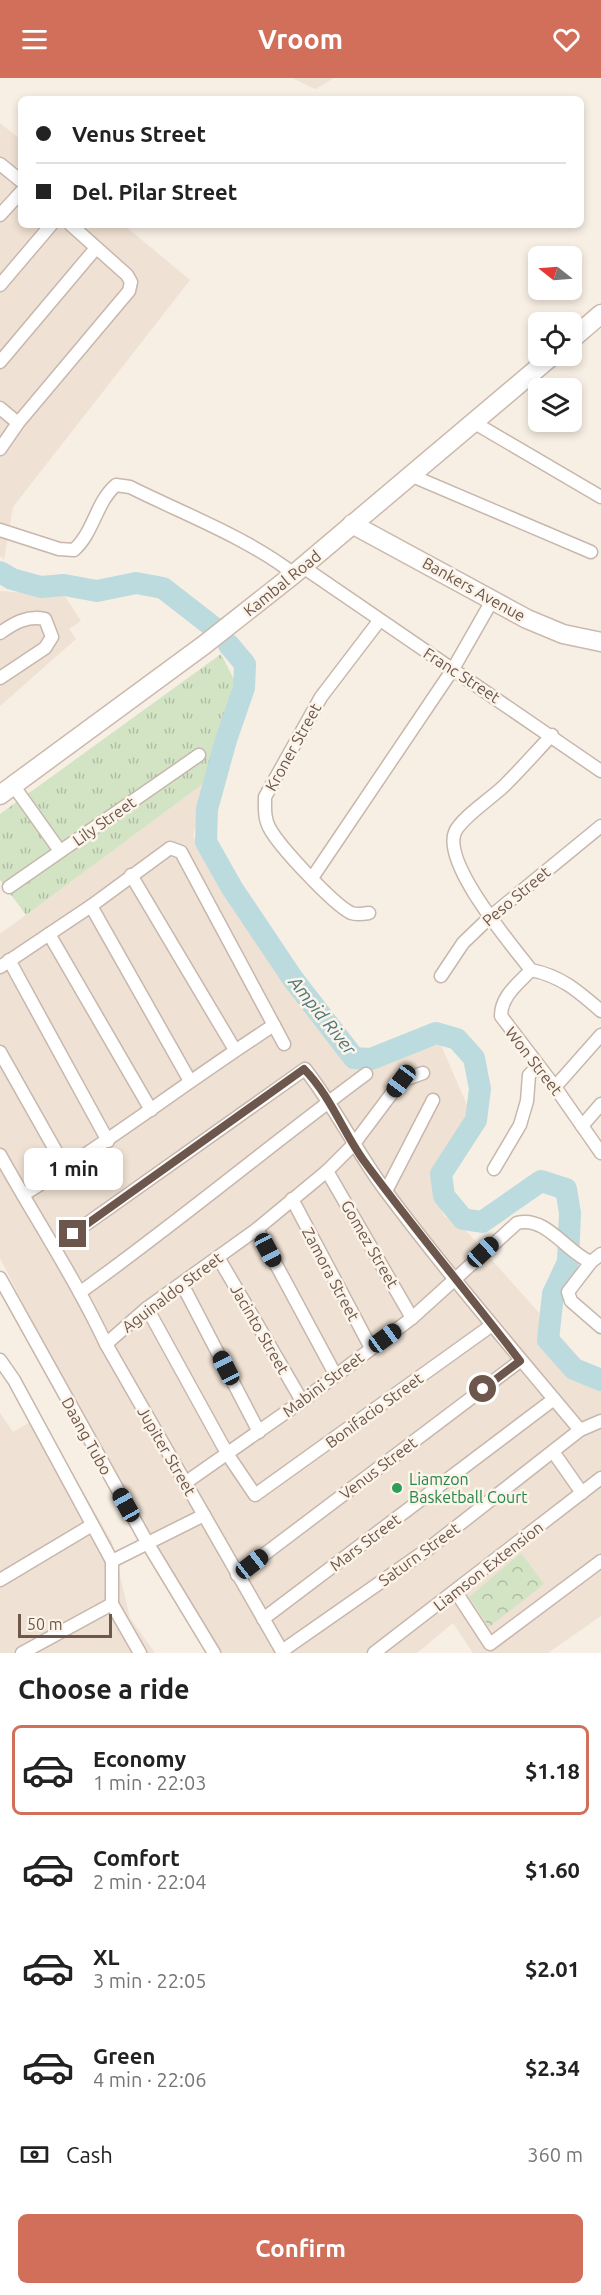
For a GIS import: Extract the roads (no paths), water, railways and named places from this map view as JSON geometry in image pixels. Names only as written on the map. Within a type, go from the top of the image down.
[{"type":"main road","points":[[582,330],[601,314]]},
{"type":"main road","name":"Kambal Road","points":[[6,790],[204,645],[299,571],[540,366]]},
{"type":"main road","name":"Bankers Avenue","points":[[352,524],[527,618],[563,634],[601,642]]},
{"type":"street","points":[[0,164],[18,179]]},
{"type":"street","points":[[0,215],[18,195]]},
{"type":"street","points":[[0,285],[48,228]]},
{"type":"street","points":[[0,449],[18,423],[129,291],[131,282],[127,275],[74,228]]},
{"type":"street","points":[[0,362],[96,248]]},
{"type":"street","points":[[0,408],[18,423]]},
{"type":"street","points":[[473,422],[601,497]]},
{"type":"street","points":[[410,475],[591,552]]},
{"type":"street","name":"Franc Street","points":[[0,530],[59,549],[74,549],[84,541],[107,492],[116,484],[130,487],[279,563],[322,581],[378,621],[552,735],[601,771]]},
{"type":"street","points":[[312,878],[453,669],[493,599]]},
{"type":"street","points":[[0,633],[15,622],[35,617],[45,619],[52,637],[45,648],[0,678]]},
{"type":"street","name":"Kroner Street","points":[[369,913],[358,915],[350,912],[312,878],[270,829],[265,815],[265,797],[321,697],[378,621]]},
{"type":"street","points":[[552,735],[456,831],[454,844],[460,867],[490,917],[531,970],[552,974],[569,983],[601,1011]]},
{"type":"street","name":"Lily Street","points":[[9,887],[199,755]]},
{"type":"street","points":[[6,790],[60,851]]},
{"type":"street","name":"Peso Street","points":[[441,976],[463,943],[490,917],[601,826]]},
{"type":"street","points":[[108,1141],[5,963],[91,906],[170,848],[180,852],[284,1044]]},
{"type":"street","points":[[131,875],[235,1050]]},
{"type":"street","points":[[91,906],[190,1082]]},
{"type":"street","points":[[49,934],[151,1110]]},
{"type":"street","name":"Won Street","points":[[531,970],[506,997],[501,1016],[601,1153]]},
{"type":"street","points":[[23,1196],[108,1141],[235,1050],[274,1025]]},
{"type":"street","points":[[555,1087],[601,1035]]},
{"type":"street","points":[[0,1052],[66,1169]]},
{"type":"street","points":[[494,1169],[520,1125],[527,1101],[529,1075],[538,1066]]},
{"type":"street","points":[[54,1247],[303,1069],[329,1101],[352,1145],[386,1191],[520,1361],[580,1430]]},
{"type":"street","name":"Aguinaldo Street","points":[[106,1344],[147,1308],[257,1229],[327,1171],[352,1145],[401,1081],[423,1073]]},
{"type":"street","points":[[82,1292],[366,1074]]},
{"type":"street","points":[[386,1191],[433,1100]]},
{"type":"street","points":[[582,1126],[601,1104]]},
{"type":"street","name":"Jupiter Street","points":[[0,1155],[82,1292],[106,1344],[282,1652]]},
{"type":"street","name":"Gomez Street","points":[[327,1171],[412,1318]]},
{"type":"street","name":"Zamora Street","points":[[292,1199],[371,1348]]},
{"type":"street","name":"Mabini Street","points":[[185,1483],[228,1455],[412,1318],[517,1223],[529,1222],[553,1234],[577,1254],[596,1258]]},
{"type":"street","points":[[257,1229],[335,1374]]},
{"type":"street","name":"Jacinto Street","points":[[218,1257],[302,1401]]},
{"type":"street","points":[[596,1258],[572,1284],[568,1296],[601,1328]]},
{"type":"street","name":"Daang Tubo","points":[[0,1278],[148,1544],[214,1653]]},
{"type":"street","points":[[182,1284],[259,1432]]},
{"type":"street","points":[[147,1308],[228,1455]]},
{"type":"street","name":"Bonifacio Street","points":[[228,1455],[256,1495],[492,1325]]},
{"type":"street","points":[[0,1360],[14,1380],[112,1561],[112,1604],[140,1653]]},
{"type":"street","name":"Venus Street","points":[[237,1575],[520,1361]]},
{"type":"street","name":"Mars Street","points":[[263,1619],[554,1399]]},
{"type":"street","name":"Saturn Street","points":[[282,1652],[428,1549],[554,1453],[580,1430],[601,1421]]},
{"type":"street","points":[[554,1453],[582,1493]]},
{"type":"street","name":"Liamson Extension","points":[[374,1653],[601,1478]]},
{"type":"street","points":[[112,1561],[204,1515]]},
{"type":"street","points":[[0,1580],[92,1525]]},
{"type":"street","points":[[456,1592],[490,1644],[601,1561]]},
{"type":"street","points":[[22,1653],[112,1604]]},
{"type":"waterway","name":"Ampid River","points":[[0,572],[12,579],[41,587],[64,585],[97,591],[136,583],[163,588],[217,630]]},
{"type":"waterway","name":"Ampid River","points":[[229,645],[245,664],[244,688],[226,740],[207,809],[206,842],[232,888],[293,979],[354,1058],[371,1059],[436,1033],[457,1039],[474,1058],[480,1089],[476,1120],[441,1174],[444,1196],[463,1219],[482,1222],[541,1181],[566,1189],[570,1213],[568,1262],[553,1294],[548,1340],[574,1369],[601,1380]]},
{"type":"place","name":"Liamzon Basketball Court","points":[[397,1488]]}]
